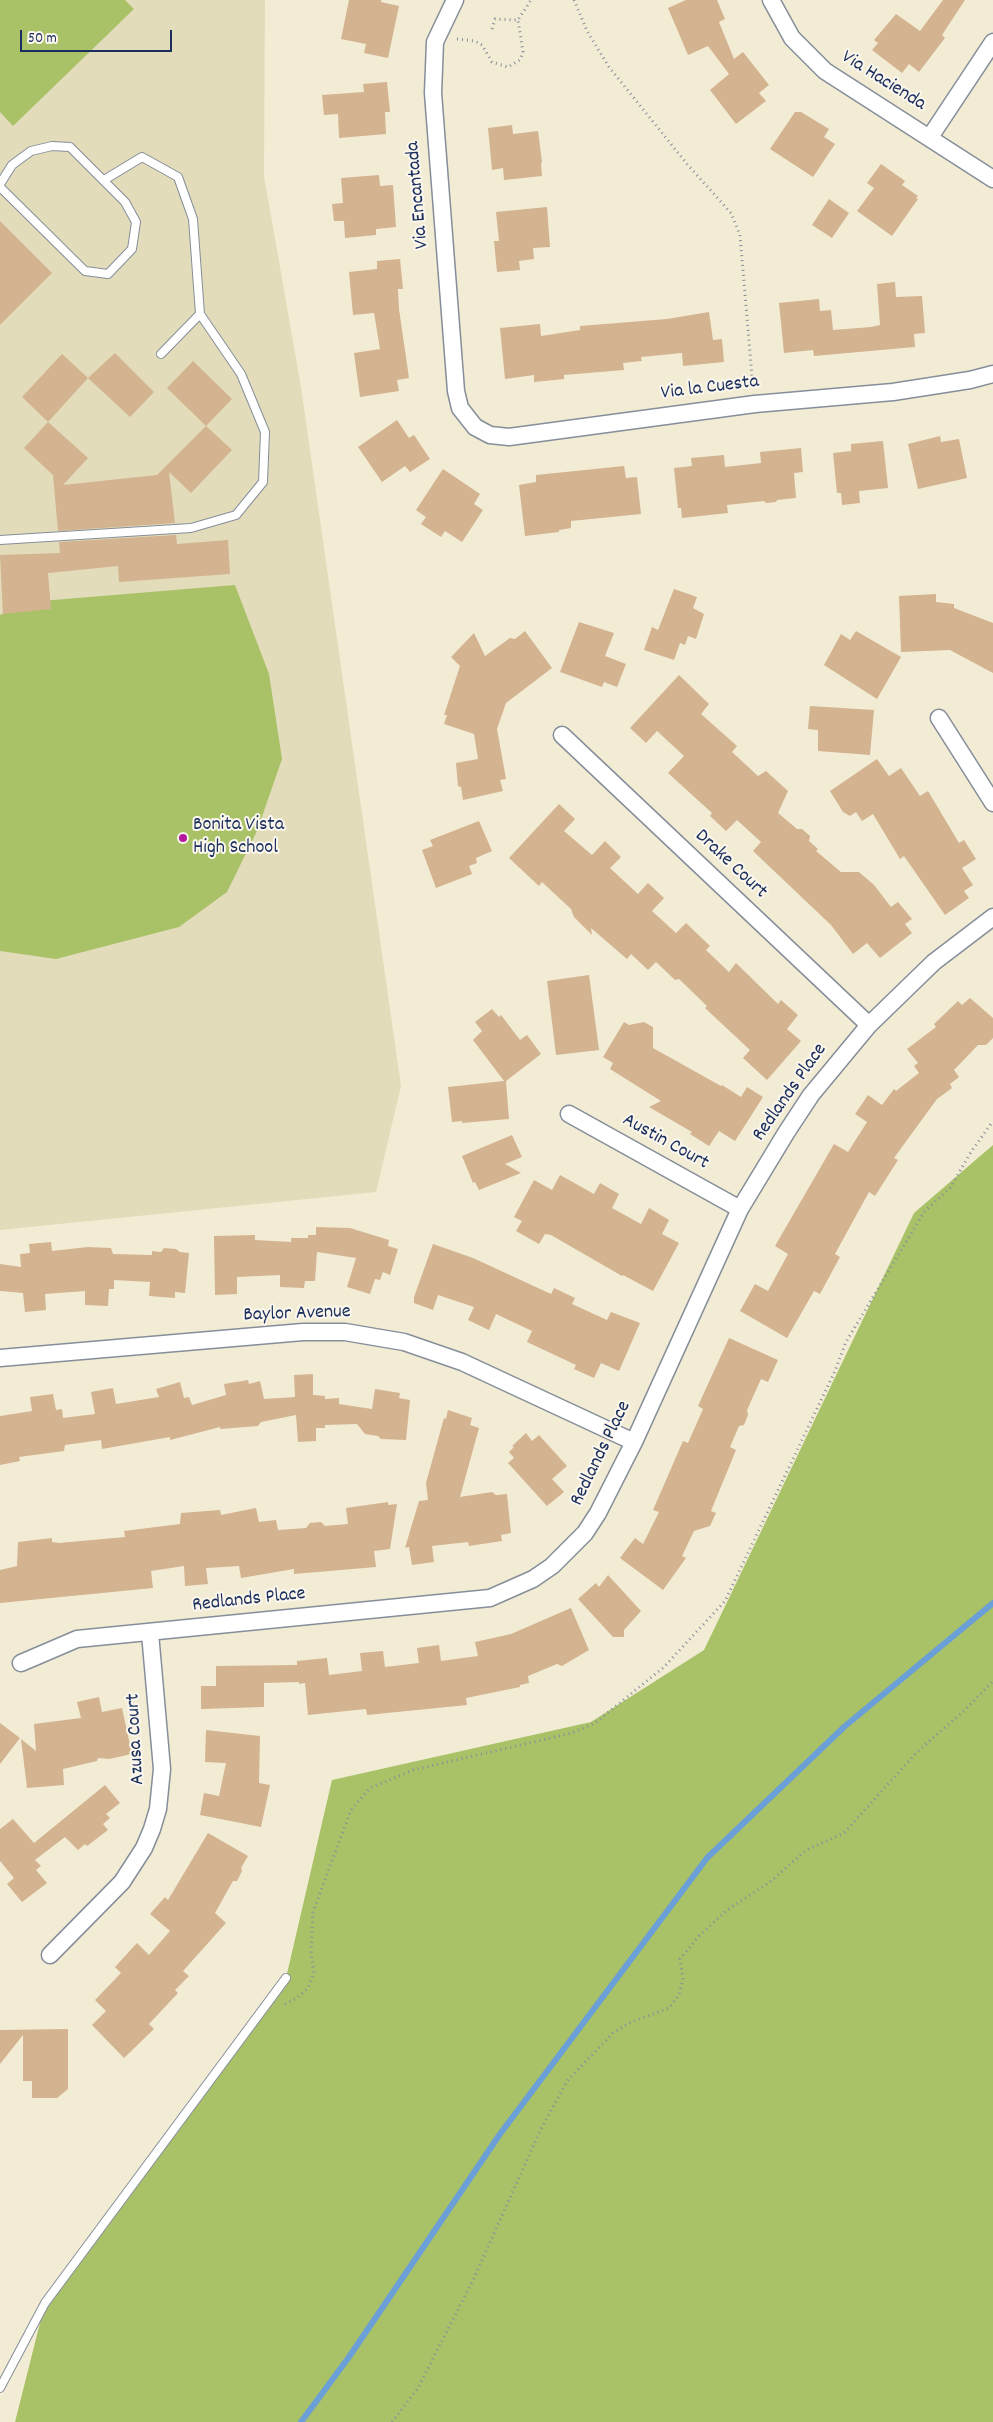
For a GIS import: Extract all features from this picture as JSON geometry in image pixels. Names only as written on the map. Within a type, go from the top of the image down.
[{"type":"street","name":"Via Encantada","points":[[455,0],[442,24],[433,53],[433,93],[456,391]]},
{"type":"street","name":"Via Hacienda","points":[[771,0],[792,38],[825,71],[993,179]]},
{"type":"street","points":[[930,137],[993,42]]},
{"type":"street","name":"Via la Cuesta","points":[[456,391],[460,408],[475,427],[490,435],[510,437],[755,404],[893,392],[970,380],[993,374]]},
{"type":"street","points":[[939,718],[993,803]]},
{"type":"street","name":"Drake Court","points":[[562,735],[868,1026]]},
{"type":"street","name":"Redlands Place","points":[[21,1663],[77,1640],[490,1598],[512,1590],[552,1566],[585,1533],[598,1514],[634,1442],[740,1209],[786,1132],[811,1095],[868,1026],[934,962],[993,917]]},
{"type":"street","name":"Austin Court","points":[[569,1114],[740,1209]]},
{"type":"street","name":"Baylor Avenue","points":[[0,1358],[303,1332],[345,1332],[404,1342],[462,1362],[634,1442]]},
{"type":"street","name":"Azusa Court","points":[[50,1955],[122,1882],[144,1848],[152,1829],[158,1809],[162,1769],[150,1633]]},
{"type":"lane","points":[[52,146],[70,147],[126,202],[136,222],[132,250],[108,274],[86,271],[0,186],[12,165],[31,151],[52,146]]},
{"type":"lane","points":[[0,540],[191,528],[236,514],[263,482],[265,432],[241,374],[200,314],[193,219],[178,177],[142,157],[104,180]]},
{"type":"lane","points":[[161,354],[200,314]]},
{"type":"lane","points":[[0,2388],[45,2304],[286,1978]]},
{"type":"path","points":[[442,24],[458,40],[475,41],[482,44],[492,62],[508,67],[520,60],[523,52],[518,20],[531,0]]},
{"type":"path","points":[[574,0],[587,31],[609,67],[686,164],[731,213],[740,235],[755,404]]},
{"type":"path","points":[[492,29],[495,19],[518,20]]},
{"type":"path","points":[[283,2004],[297,1998],[308,1988],[314,1973],[312,1953],[313,1912],[351,1810],[370,1788],[413,1770],[572,1733],[595,1723],[664,1667],[725,1601],[835,1371],[846,1342],[924,1212],[950,1188],[971,1152],[993,1121]]},
{"type":"path","points":[[392,2422],[418,2388],[474,2278],[540,2131],[567,2082],[613,2033],[631,2022],[669,2008],[679,1994],[683,1979],[680,1959],[699,1936],[727,1910],[770,1882],[806,1850],[844,1833],[918,1751],[967,1708],[993,1681]]},
{"type":"shaded area","name":"Bonita Vista High School","points":[[0,0],[265,0],[264,176],[301,387],[401,1086],[376,1192],[0,1230]]},
{"type":"green space","points":[[0,0],[125,0],[134,9],[13,126],[0,112]]},
{"type":"green space","points":[[235,585],[269,674],[282,759],[257,831],[227,892],[179,927],[56,959],[0,951],[0,615],[29,602]]},
{"type":"green space","points":[[993,1145],[993,2422],[15,2422],[45,2303],[286,1978],[332,1780],[591,1722],[704,1650],[914,1213]]},
{"type":"building","points":[[349,0],[381,0],[381,2],[399,6],[388,58],[364,53],[366,44],[341,39]]},
{"type":"building","points":[[686,0],[717,0],[725,19],[719,22],[734,59],[743,52],[769,85],[759,93],[766,101],[736,124],[710,90],[729,74],[708,46],[688,55],[668,8]]},
{"type":"building","points":[[943,0],[965,0],[942,35],[945,38],[919,72],[909,64],[902,73],[872,50],[878,43],[874,40],[896,14],[920,31]]},
{"type":"building","points":[[387,82],[390,112],[385,112],[386,134],[339,138],[338,114],[324,115],[322,95],[364,92],[363,84]]},
{"type":"building","points":[[795,112],[801,112],[829,129],[824,137],[835,144],[813,177],[770,149]]},
{"type":"building","points":[[512,125],[513,134],[538,131],[542,176],[504,180],[503,168],[492,170],[488,128]]},
{"type":"building","points":[[881,164],[905,181],[902,185],[918,196],[916,198],[918,199],[892,236],[857,211],[874,188],[867,183]]},
{"type":"building","points":[[379,175],[380,186],[393,185],[396,227],[376,229],[376,235],[345,238],[344,221],[334,221],[332,204],[343,203],[341,178]]},
{"type":"building","points":[[829,199],[849,213],[832,238],[812,225]]},
{"type":"building","points":[[547,207],[550,247],[533,248],[534,259],[519,261],[520,270],[497,272],[494,241],[499,241],[496,212]]},
{"type":"building","points":[[0,221],[52,273],[0,325]]},
{"type":"building","points":[[400,259],[403,289],[398,289],[399,309],[409,378],[397,380],[399,391],[360,397],[354,353],[380,349],[374,313],[353,315],[349,272],[377,269],[377,261]]},
{"type":"building","points":[[895,282],[896,297],[922,296],[925,333],[914,334],[915,347],[814,356],[813,350],[784,353],[779,303],[819,299],[820,311],[831,310],[833,330],[871,327],[880,325],[877,284]]},
{"type":"building","points":[[709,312],[713,340],[722,339],[724,362],[683,366],[682,353],[641,357],[642,361],[623,363],[624,370],[564,375],[564,379],[534,382],[534,375],[505,379],[500,328],[540,324],[541,336],[580,330],[580,326],[667,319]]},
{"type":"building","points":[[115,353],[154,392],[130,417],[88,378]]},
{"type":"building","points":[[62,354],[88,378],[48,422],[22,397]]},
{"type":"building","points":[[193,361],[232,399],[206,426],[167,388]]},
{"type":"building","points":[[397,420],[409,438],[414,435],[430,459],[410,472],[405,466],[382,482],[358,447]]},
{"type":"building","points":[[48,422],[88,458],[63,485],[157,475],[206,426],[232,450],[191,493],[169,472],[175,523],[58,531],[53,475],[24,448]]},
{"type":"building","points":[[940,436],[941,442],[959,439],[967,478],[918,489],[908,444]]},
{"type":"building","points":[[883,441],[888,488],[859,491],[860,503],[842,505],[841,493],[837,493],[833,453],[851,451],[851,444]]},
{"type":"building","points":[[801,448],[803,472],[794,473],[796,498],[777,500],[776,502],[766,503],[764,501],[727,505],[728,513],[682,518],[681,508],[678,508],[674,468],[692,466],[691,458],[724,455],[725,467],[761,463],[760,452]]},
{"type":"building","points":[[624,466],[626,478],[637,477],[641,514],[571,521],[571,528],[559,530],[559,532],[525,536],[519,485],[536,482],[536,475]]},
{"type":"building","points":[[443,469],[480,494],[474,504],[483,510],[462,542],[445,531],[441,537],[421,524],[426,517],[416,510]]},
{"type":"building","points":[[176,535],[177,544],[228,540],[230,574],[119,582],[118,566],[48,573],[51,609],[3,614],[0,555],[60,553],[59,542]]},
{"type":"building","points":[[674,589],[697,597],[693,608],[704,614],[696,639],[688,636],[685,645],[680,643],[674,660],[644,650],[652,627],[658,630]]},
{"type":"building","points":[[936,594],[936,602],[954,604],[954,608],[993,623],[993,673],[950,650],[901,652],[899,596]]},
{"type":"building","points":[[579,622],[614,633],[605,656],[626,664],[617,687],[604,682],[602,687],[560,672]]},
{"type":"building","points":[[525,631],[552,668],[506,703],[497,729],[506,779],[500,780],[503,791],[463,800],[461,787],[458,786],[456,763],[478,759],[474,734],[444,724],[447,715],[444,715],[460,666],[451,657],[474,633],[485,656],[510,638],[515,639]]},
{"type":"building","points":[[856,631],[901,657],[877,699],[824,665],[841,634],[850,640]]},
{"type":"building","points":[[679,675],[709,704],[701,714],[737,746],[732,752],[758,776],[766,771],[788,791],[778,813],[797,829],[802,829],[810,836],[809,841],[818,849],[816,851],[841,872],[859,872],[874,885],[891,907],[898,902],[912,919],[905,924],[912,933],[880,958],[867,943],[853,954],[831,925],[753,851],[761,842],[737,820],[726,831],[710,816],[712,813],[668,773],[684,756],[657,731],[646,743],[630,728]]},
{"type":"building","points":[[810,706],[874,710],[870,755],[818,751],[818,730],[808,729]]},
{"type":"building","points":[[877,759],[889,776],[901,768],[920,796],[928,791],[959,843],[964,840],[976,859],[962,868],[973,885],[964,891],[969,898],[945,915],[904,856],[900,859],[873,814],[862,821],[856,812],[850,816],[843,812],[830,791]]},
{"type":"building","points":[[559,804],[575,819],[564,831],[592,855],[605,841],[621,857],[610,868],[638,894],[648,883],[664,898],[652,911],[676,933],[686,923],[710,946],[706,950],[729,972],[736,963],[778,1004],[781,1000],[798,1015],[787,1029],[801,1041],[767,1080],[743,1058],[750,1050],[705,1008],[707,1006],[679,979],[675,980],[656,962],[648,970],[631,954],[627,959],[591,928],[592,935],[574,917],[571,909],[542,882],[539,886],[509,858]]},
{"type":"building","points":[[479,821],[492,851],[476,858],[477,863],[469,866],[472,874],[436,888],[422,850],[433,846],[430,840]]},
{"type":"building","points":[[589,975],[599,1050],[556,1055],[547,981]]},
{"type":"building","points":[[970,998],[993,1018],[993,1038],[986,1045],[978,1045],[954,1070],[959,1077],[950,1084],[952,1088],[937,1099],[894,1158],[898,1160],[875,1196],[869,1192],[835,1254],[840,1257],[820,1294],[814,1291],[787,1338],[740,1311],[755,1284],[768,1291],[788,1254],[775,1246],[834,1144],[848,1152],[867,1122],[855,1114],[868,1095],[882,1105],[894,1089],[896,1091],[919,1073],[914,1066],[918,1063],[907,1049],[936,1027],[934,1024],[958,1001],[962,1005]]},
{"type":"building","points":[[492,1009],[499,1017],[501,1015],[520,1040],[527,1035],[541,1054],[506,1081],[509,1119],[462,1123],[462,1121],[452,1122],[448,1087],[504,1081],[473,1040],[482,1031],[475,1022]]},
{"type":"building","points":[[624,1022],[629,1025],[644,1022],[653,1027],[653,1048],[741,1097],[747,1087],[763,1097],[735,1141],[719,1131],[709,1146],[690,1134],[692,1132],[649,1107],[661,1101],[610,1069],[613,1063],[603,1057]]},
{"type":"building","points":[[512,1135],[522,1157],[505,1164],[521,1173],[479,1190],[475,1182],[473,1183],[462,1156]]},
{"type":"building","points":[[560,1175],[594,1194],[600,1183],[619,1194],[612,1208],[641,1224],[649,1208],[669,1220],[662,1234],[679,1243],[653,1291],[622,1276],[551,1235],[545,1234],[539,1244],[516,1231],[522,1221],[514,1217],[534,1180],[552,1190]]},
{"type":"building","points":[[316,1227],[350,1228],[389,1240],[388,1246],[398,1249],[390,1275],[383,1272],[380,1280],[375,1279],[370,1294],[347,1287],[356,1258],[317,1252],[315,1281],[305,1281],[304,1288],[280,1287],[280,1275],[237,1277],[237,1294],[215,1295],[214,1236],[255,1235],[255,1240],[291,1242],[291,1238],[308,1238],[308,1235],[316,1235]]},
{"type":"building","points":[[51,1242],[52,1251],[88,1247],[111,1248],[113,1254],[152,1255],[152,1251],[161,1252],[164,1248],[189,1253],[185,1293],[175,1292],[175,1298],[149,1296],[150,1282],[114,1280],[114,1289],[109,1289],[108,1306],[85,1305],[85,1291],[45,1294],[46,1310],[25,1312],[23,1293],[0,1291],[0,1264],[21,1267],[20,1254],[30,1253],[29,1244]]},
{"type":"building","points":[[433,1244],[473,1258],[551,1294],[554,1288],[575,1298],[572,1304],[607,1320],[611,1312],[640,1323],[619,1371],[601,1363],[594,1378],[574,1369],[576,1365],[527,1342],[532,1331],[496,1314],[489,1330],[468,1320],[474,1307],[438,1295],[433,1310],[414,1303],[414,1297]]},
{"type":"building","points":[[729,1338],[778,1360],[768,1382],[761,1379],[747,1410],[748,1415],[744,1425],[739,1426],[730,1447],[736,1450],[711,1511],[716,1513],[710,1526],[694,1531],[682,1556],[686,1558],[663,1590],[620,1558],[635,1538],[643,1544],[659,1512],[653,1510],[683,1441],[688,1443],[703,1409],[698,1406]]},
{"type":"building","points":[[313,1374],[313,1395],[325,1396],[325,1399],[339,1398],[339,1404],[372,1409],[375,1389],[400,1393],[399,1398],[410,1400],[406,1440],[381,1439],[378,1436],[365,1434],[357,1424],[325,1425],[325,1428],[316,1428],[316,1441],[298,1442],[296,1415],[261,1422],[258,1426],[220,1429],[220,1427],[170,1440],[170,1437],[102,1449],[101,1440],[65,1445],[64,1451],[19,1457],[20,1461],[0,1465],[0,1416],[32,1411],[30,1397],[53,1394],[56,1410],[62,1409],[63,1418],[95,1414],[91,1392],[113,1388],[116,1404],[159,1397],[156,1389],[180,1382],[184,1398],[189,1397],[192,1405],[226,1395],[224,1384],[248,1380],[249,1384],[260,1381],[264,1399],[295,1397],[294,1375]]},
{"type":"building","points":[[448,1410],[472,1418],[470,1425],[479,1428],[460,1497],[492,1492],[496,1495],[507,1494],[511,1533],[501,1535],[502,1541],[469,1546],[468,1542],[432,1546],[434,1562],[412,1565],[409,1547],[405,1548],[419,1501],[428,1500],[426,1483],[444,1418],[446,1419]]},
{"type":"building","points":[[526,1433],[532,1441],[539,1435],[567,1466],[552,1479],[564,1492],[547,1506],[508,1463],[514,1458],[509,1452],[514,1447],[512,1446]]},
{"type":"building","points":[[388,1502],[388,1505],[397,1504],[390,1549],[374,1551],[376,1567],[294,1574],[294,1569],[241,1578],[239,1566],[206,1568],[208,1584],[185,1586],[184,1566],[151,1571],[153,1588],[0,1603],[0,1570],[17,1566],[18,1542],[52,1538],[52,1542],[59,1543],[125,1537],[124,1531],[180,1524],[181,1513],[220,1510],[221,1515],[256,1508],[259,1522],[276,1520],[278,1530],[306,1528],[310,1523],[321,1522],[325,1526],[348,1524],[346,1508]]},
{"type":"building","points":[[608,1575],[641,1611],[624,1630],[624,1637],[613,1637],[578,1599],[596,1583],[599,1587]]},
{"type":"building","points":[[571,1608],[589,1650],[562,1666],[557,1664],[528,1676],[529,1683],[520,1685],[520,1687],[466,1698],[467,1705],[367,1715],[366,1709],[308,1715],[305,1683],[299,1684],[299,1682],[264,1683],[264,1707],[201,1709],[201,1686],[216,1686],[216,1666],[297,1665],[297,1661],[327,1658],[329,1675],[362,1671],[360,1653],[383,1651],[385,1667],[419,1663],[417,1648],[439,1645],[441,1661],[478,1656],[475,1642],[511,1634]]},
{"type":"building","points":[[99,1697],[102,1712],[122,1708],[132,1754],[109,1759],[98,1758],[97,1761],[63,1769],[64,1785],[27,1788],[21,1739],[36,1751],[34,1724],[81,1718],[77,1702]]},
{"type":"building","points":[[0,1723],[20,1738],[0,1764]]},
{"type":"building","points":[[206,1730],[260,1736],[259,1783],[270,1785],[261,1827],[200,1815],[204,1793],[219,1796],[226,1763],[205,1762]]},
{"type":"building","points":[[105,1785],[120,1803],[106,1814],[110,1818],[103,1824],[108,1830],[87,1846],[85,1844],[78,1850],[65,1837],[35,1860],[41,1866],[36,1870],[47,1883],[22,1902],[7,1884],[14,1878],[0,1861],[0,1829],[13,1819],[34,1843]]},
{"type":"building","points":[[208,1833],[248,1856],[241,1868],[242,1871],[237,1881],[233,1881],[215,1913],[226,1923],[183,1971],[189,1976],[175,1990],[178,1993],[149,2024],[154,2029],[124,2058],[92,2025],[106,2011],[95,2000],[121,1973],[115,1967],[137,1943],[149,1955],[170,1931],[150,1914],[165,1897],[168,1900]]},
{"type":"building","points":[[68,2029],[68,2089],[57,2098],[32,2098],[32,2081],[23,2081],[23,2035],[0,2064],[0,2030]]},
{"type":"waterway","points":[[301,2422],[349,2357],[500,2134],[707,1858],[844,1727],[993,1603]]},
{"type":"place","name":"Bonita Vista High School","points":[[183,838]]}]
